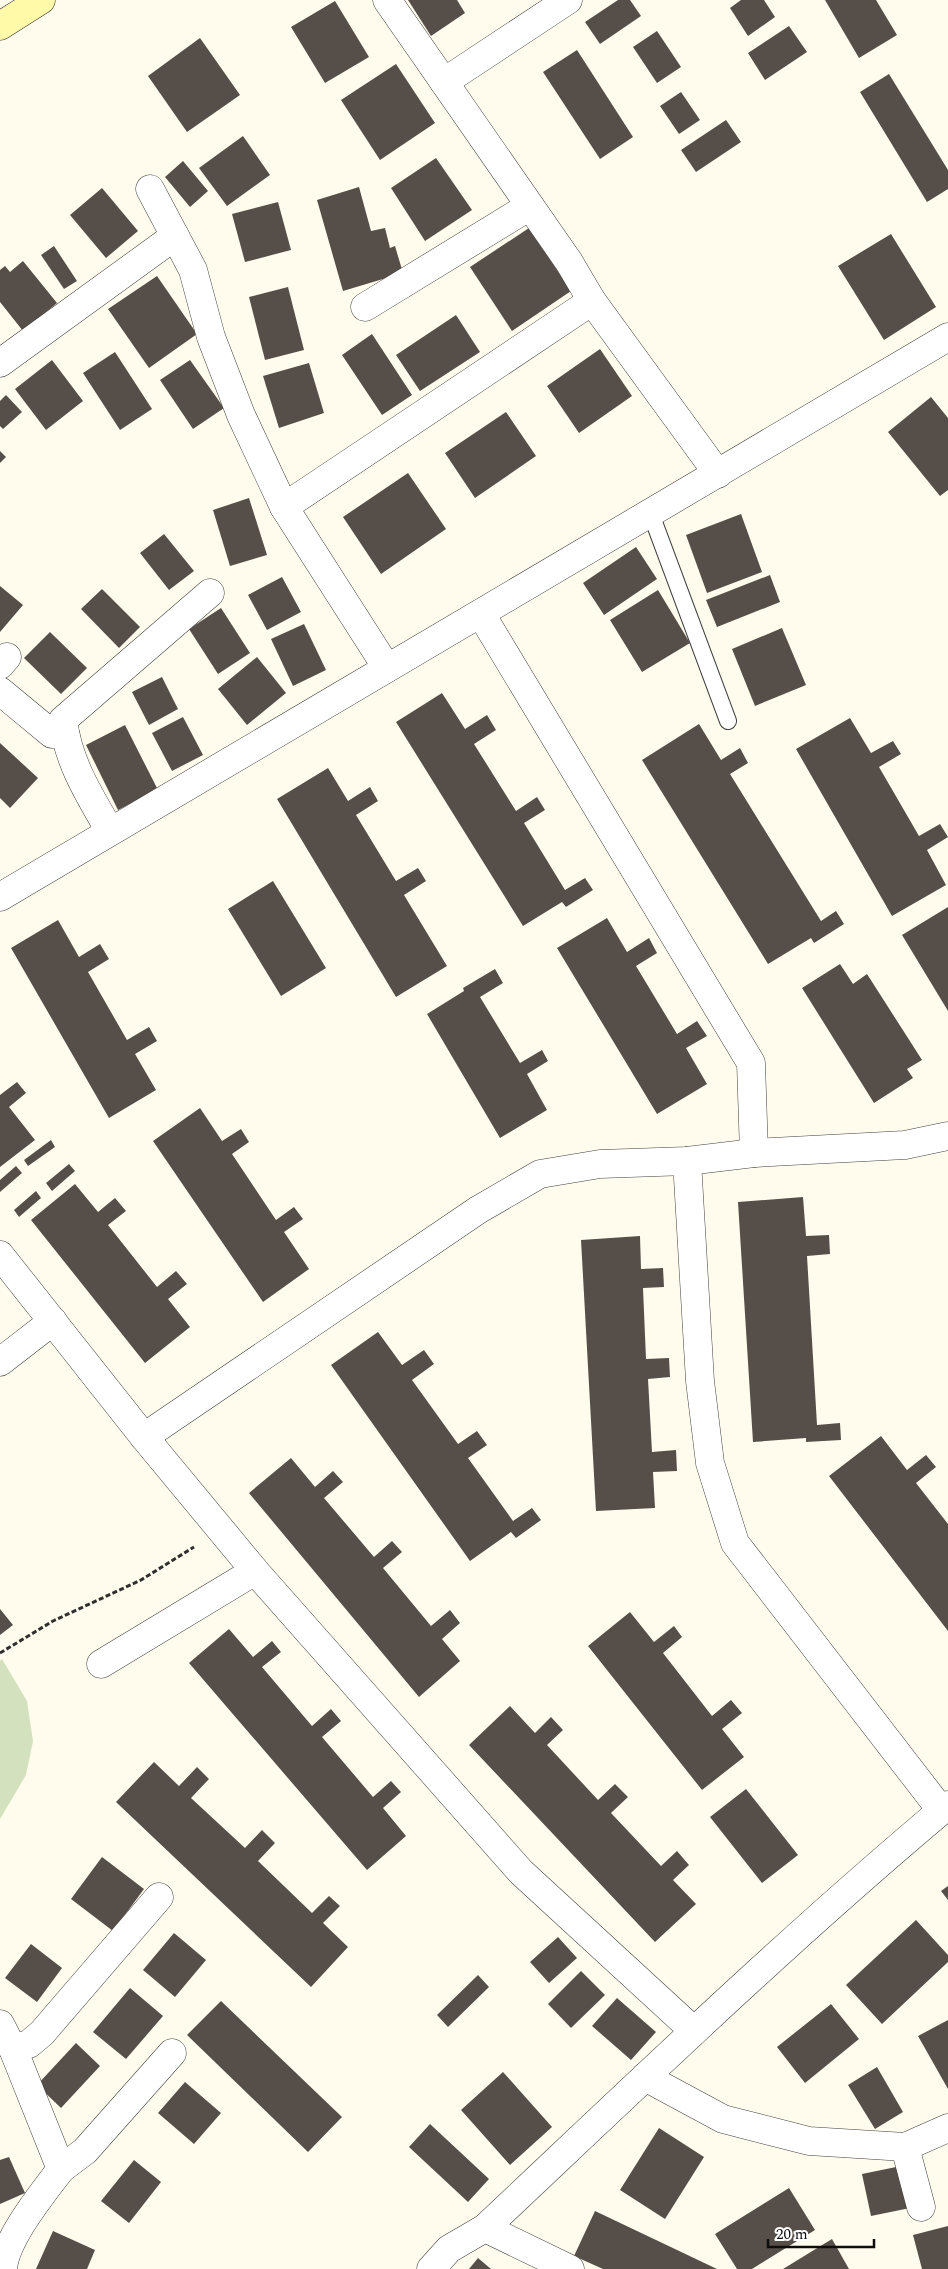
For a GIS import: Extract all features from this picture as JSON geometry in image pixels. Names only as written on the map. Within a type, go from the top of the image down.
[{"type":"street","points":[[0,26],[41,0]]},
{"type":"street","points":[[387,0],[569,262],[592,301],[718,474]]},
{"type":"street","points":[[444,82],[568,0]]},
{"type":"street","points":[[150,189],[192,270],[211,337],[240,415],[284,507],[387,668]]},
{"type":"street","points":[[365,307],[530,206]]},
{"type":"street","points":[[0,363],[175,236]]},
{"type":"street","points":[[284,507],[592,301]]},
{"type":"street","points":[[0,897],[948,337]]},
{"type":"street","points":[[110,831],[80,780],[66,743],[63,720],[210,593]]},
{"type":"street","points":[[481,614],[751,1063],[754,1153]]},
{"type":"street","points":[[0,691],[52,734],[65,733]]},
{"type":"street","points":[[144,1437],[478,1210],[540,1174],[600,1164],[687,1162],[754,1153],[904,1145],[948,1136]]},
{"type":"street","points":[[431,2269],[449,2249],[485,2228],[694,2031],[945,1807],[735,1543],[710,1463],[700,1380],[687,1162]]},
{"type":"street","points":[[0,1255],[144,1437],[255,1572],[521,1872],[694,2031]]},
{"type":"street","points":[[0,1362],[53,1321]]},
{"type":"street","points":[[101,1664],[255,1572]]},
{"type":"street","points":[[13,2049],[29,2044],[42,2033],[159,1897]]},
{"type":"street","points":[[0,2024],[13,2049],[61,2169]]},
{"type":"street","points":[[3,2269],[12,2240],[61,2169],[85,2151],[172,2053]]},
{"type":"street","points":[[646,2077],[723,2119],[809,2141],[906,2147],[948,2128]]},
{"type":"street","points":[[906,2147],[921,2207]]},
{"type":"street","points":[[485,2228],[570,2269]]},
{"type":"lane","points":[[650,514],[728,721]]},
{"type":"path","points":[[0,1653],[53,1621],[141,1580],[220,1529]]},
{"type":"green space","points":[[2,1659],[27,1701],[33,1741],[26,1775],[0,1819],[0,1661]]},
{"type":"building","points":[[408,0],[457,0],[465,13],[431,36]]},
{"type":"building","points":[[618,0],[630,0],[641,16],[600,44],[585,22]]},
{"type":"building","points":[[741,0],[764,0],[775,17],[748,36],[730,8]]},
{"type":"building","points":[[825,0],[876,0],[897,35],[859,58]]},
{"type":"building","points":[[335,1],[369,57],[325,83],[291,27]]},
{"type":"building","points":[[789,26],[807,52],[765,80],[748,53]]},
{"type":"building","points":[[657,31],[681,67],[657,83],[633,47]]},
{"type":"building","points":[[200,38],[240,95],[187,132],[148,76]]},
{"type":"building","points":[[577,50],[633,137],[600,159],[543,72]]},
{"type":"building","points":[[396,64],[435,123],[380,160],[341,100]]},
{"type":"building","points":[[889,74],[948,170],[948,189],[927,202],[860,92]]},
{"type":"building","points":[[681,92],[700,120],[679,134],[660,106]]},
{"type":"building","points":[[726,120],[741,142],[696,172],[681,150]]},
{"type":"building","points":[[243,136],[270,175],[227,206],[199,168]]},
{"type":"building","points":[[436,158],[472,210],[425,241],[391,188]]},
{"type":"building","points":[[183,161],[208,191],[190,207],[165,177]]},
{"type":"building","points":[[359,187],[371,231],[385,228],[390,248],[395,246],[403,273],[343,291],[317,200]]},
{"type":"building","points":[[102,188],[138,231],[106,258],[70,215]]},
{"type":"building","points":[[278,202],[291,250],[245,262],[232,214]]},
{"type":"building","points":[[529,228],[571,291],[512,331],[470,267]]},
{"type":"building","points":[[891,234],[936,307],[884,340],[838,266]]},
{"type":"building","points":[[54,246],[77,281],[64,289],[41,255]]},
{"type":"building","points":[[23,261],[57,303],[23,331],[0,302],[0,270],[5,266],[10,272]]},
{"type":"building","points":[[157,276],[197,334],[149,368],[108,309]]},
{"type":"building","points":[[288,287],[304,350],[265,360],[249,297]]},
{"type":"building","points":[[456,315],[480,352],[420,391],[396,355]]},
{"type":"building","points":[[372,334],[412,395],[382,415],[342,355]]},
{"type":"building","points":[[600,349],[632,396],[579,433],[547,386]]},
{"type":"building","points":[[115,352],[152,409],[120,430],[83,373]]},
{"type":"building","points":[[52,360],[83,401],[46,430],[15,389]]},
{"type":"building","points":[[190,360],[224,408],[193,429],[160,380]]},
{"type":"building","points":[[309,363],[324,413],[279,428],[263,376]]},
{"type":"building","points":[[6,395],[22,412],[3,429],[0,426],[0,401]]},
{"type":"building","points":[[931,397],[948,418],[948,490],[940,496],[888,432]]},
{"type":"building","points":[[506,412],[536,456],[475,498],[445,453]]},
{"type":"building","points":[[0,451],[6,457],[0,463]]},
{"type":"building","points":[[408,473],[446,529],[381,574],[343,517]]},
{"type":"building","points":[[249,498],[267,555],[230,566],[213,510]]},
{"type":"building","points":[[741,514],[762,572],[707,593],[686,535]]},
{"type":"building","points":[[164,534],[194,571],[169,590],[140,553]]},
{"type":"building","points":[[636,547],[657,579],[604,615],[583,583]]},
{"type":"building","points":[[770,575],[780,602],[717,627],[706,600]]},
{"type":"building","points":[[282,577],[301,612],[267,630],[248,595]]},
{"type":"building","points":[[0,586],[23,605],[0,632]]},
{"type":"building","points":[[102,589],[140,627],[119,648],[81,609]]},
{"type":"building","points":[[658,590],[690,643],[642,672],[610,620]]},
{"type":"building","points":[[221,608],[250,653],[218,674],[189,629]]},
{"type":"building","points":[[304,624],[326,670],[293,686],[271,639]]},
{"type":"building","points":[[782,628],[806,685],[755,706],[732,649]]},
{"type":"building","points":[[50,632],[87,668],[61,694],[24,658]]},
{"type":"building","points":[[257,657],[286,693],[247,725],[218,689]]},
{"type":"building","points":[[162,677],[178,709],[149,725],[132,692]]},
{"type":"building","points":[[442,693],[465,729],[487,715],[496,730],[474,744],[516,811],[537,797],[545,810],[524,823],[565,890],[585,878],[593,890],[566,907],[562,902],[523,926],[396,722]]},
{"type":"building","points":[[183,717],[203,755],[172,771],[152,733]]},
{"type":"building","points":[[850,718],[871,753],[893,741],[901,754],[879,767],[919,836],[940,824],[948,837],[927,850],[946,885],[892,916],[796,749]]},
{"type":"building","points":[[699,724],[721,760],[740,748],[748,763],[730,774],[821,921],[836,911],[844,924],[814,943],[811,938],[768,964],[642,760]]},
{"type":"building","points":[[125,725],[158,790],[118,810],[86,745]]},
{"type":"building","points":[[0,743],[38,778],[10,808],[0,798]]},
{"type":"building","points":[[328,768],[348,801],[370,787],[378,801],[356,815],[396,881],[418,868],[426,881],[404,895],[447,966],[396,997],[277,799]]},
{"type":"building","points":[[273,881],[326,968],[281,996],[228,909]]},
{"type":"building","points":[[948,907],[948,1011],[902,935]]},
{"type":"building","points":[[607,918],[627,952],[649,938],[657,953],[636,966],[677,1034],[697,1021],[707,1036],[686,1048],[707,1084],[657,1114],[557,948]]},
{"type":"building","points":[[58,920],[79,957],[100,944],[109,959],[88,972],[127,1040],[149,1027],[157,1041],[135,1054],[156,1090],[109,1118],[11,948]]},
{"type":"building","points":[[840,964],[853,984],[867,974],[922,1060],[907,1069],[913,1078],[874,1103],[802,988]]},
{"type":"building","points":[[495,969],[503,983],[480,997],[520,1063],[542,1050],[548,1061],[527,1074],[547,1110],[500,1138],[427,1014],[464,991],[463,988]]},
{"type":"building","points":[[17,1082],[26,1093],[9,1107],[35,1140],[0,1167],[0,1095]]},
{"type":"building","points":[[200,1108],[222,1141],[241,1129],[249,1142],[232,1154],[276,1220],[294,1207],[303,1219],[284,1232],[309,1269],[263,1302],[153,1141]]},
{"type":"building","points":[[51,1140],[55,1147],[28,1166],[24,1160]]},
{"type":"building","points":[[69,1164],[75,1171],[52,1191],[46,1183]]},
{"type":"building","points":[[16,1166],[22,1173],[0,1192],[0,1180]]},
{"type":"building","points":[[75,1184],[98,1212],[115,1198],[126,1211],[108,1225],[157,1287],[176,1271],[187,1284],[168,1299],[190,1327],[145,1363],[31,1220]]},
{"type":"building","points":[[36,1191],[41,1198],[19,1217],[14,1210]]},
{"type":"building","points":[[803,1197],[806,1236],[829,1235],[830,1254],[807,1256],[817,1425],[840,1423],[841,1440],[806,1442],[806,1438],[753,1442],[738,1202]]},
{"type":"building","points":[[640,1236],[641,1269],[663,1268],[664,1287],[643,1288],[646,1359],[669,1358],[670,1377],[648,1379],[652,1452],[676,1450],[677,1471],[653,1472],[655,1508],[596,1511],[581,1240]]},
{"type":"building","points":[[378,1332],[402,1365],[424,1350],[434,1364],[412,1380],[458,1444],[477,1431],[487,1445],[468,1458],[513,1521],[532,1508],[541,1520],[516,1538],[511,1532],[470,1561],[331,1365]]},
{"type":"building","points":[[881,1436],[907,1470],[926,1455],[936,1467],[916,1483],[948,1524],[948,1631],[829,1476]]},
{"type":"building","points":[[291,1458],[315,1487],[333,1471],[343,1482],[324,1498],[374,1557],[392,1541],[402,1552],[383,1568],[431,1626],[450,1610],[460,1623],[442,1639],[460,1661],[419,1697],[249,1493]]},
{"type":"building","points":[[0,1609],[13,1625],[0,1635]]},
{"type":"building","points":[[630,1612],[654,1642],[674,1626],[682,1637],[663,1653],[712,1716],[731,1700],[742,1713],[722,1729],[744,1757],[702,1790],[588,1646]]},
{"type":"building","points":[[229,1629],[253,1657],[272,1641],[281,1652],[262,1667],[312,1726],[331,1709],[341,1721],[322,1737],[373,1797],[391,1781],[401,1792],[383,1808],[406,1836],[367,1870],[189,1663]]},
{"type":"building","points":[[510,1706],[535,1733],[551,1717],[563,1730],[547,1745],[598,1800],[615,1784],[628,1797],[611,1813],[661,1866],[677,1851],[689,1865],[673,1880],[696,1904],[655,1942],[469,1745]]},
{"type":"building","points":[[154,1762],[179,1786],[197,1767],[209,1779],[191,1798],[245,1848],[262,1830],[275,1843],[258,1861],[312,1913],[329,1896],[340,1906],[323,1923],[348,1947],[311,1987],[116,1802]]},
{"type":"building","points":[[746,1789],[798,1855],[762,1883],[710,1817]]},
{"type":"building","points":[[102,1857],[144,1889],[113,1931],[71,1899]]},
{"type":"building","points":[[948,1886],[948,1900],[941,1891]]},
{"type":"building","points":[[916,1920],[948,1955],[948,1962],[882,2024],[846,1985]]},
{"type":"building","points":[[174,1933],[206,1960],[175,1997],[143,1970]]},
{"type":"building","points":[[558,1937],[577,1958],[549,1983],[530,1962]]},
{"type":"building","points":[[31,1944],[62,1968],[37,2002],[5,1978]]},
{"type":"building","points":[[581,1971],[605,1995],[571,2028],[548,2004]]},
{"type":"building","points":[[478,1975],[489,1987],[448,2027],[437,2015]]},
{"type":"building","points":[[130,1988],[163,2016],[126,2059],[93,2032]]},
{"type":"building","points":[[617,1998],[656,2032],[631,2060],[592,2026]]},
{"type":"building","points":[[221,2001],[342,2117],[308,2152],[187,2035]]},
{"type":"building","points":[[831,2004],[859,2039],[805,2083],[777,2047]]},
{"type":"building","points":[[948,2020],[948,2089],[918,2036]]},
{"type":"building","points":[[76,2043],[100,2066],[61,2108],[37,2085]]},
{"type":"building","points":[[877,2067],[903,2112],[875,2129],[848,2085]]},
{"type":"building","points":[[503,2072],[552,2127],[510,2165],[461,2110]]},
{"type":"building","points":[[185,2082],[221,2113],[194,2144],[158,2113]]},
{"type":"building","points":[[430,2124],[489,2179],[468,2202],[409,2147]]},
{"type":"building","points":[[659,2128],[704,2157],[665,2219],[620,2190]]},
{"type":"building","points":[[9,2157],[25,2193],[0,2204],[0,2160]]},
{"type":"building","points":[[134,2160],[161,2182],[129,2223],[101,2201]]},
{"type":"building","points":[[901,2166],[910,2208],[871,2216],[862,2174]]},
{"type":"building","points":[[789,2188],[815,2230],[752,2269],[737,2269],[715,2234]]},
{"type":"building","points":[[595,2211],[717,2269],[603,2269],[574,2256]]},
{"type":"building","points":[[948,2226],[948,2269],[922,2269],[913,2235]]},
{"type":"building","points":[[53,2231],[95,2250],[87,2269],[36,2269]]},
{"type":"building","points":[[832,2239],[849,2269],[783,2269]]},
{"type":"building","points":[[478,2258],[491,2269],[469,2269]]}]
